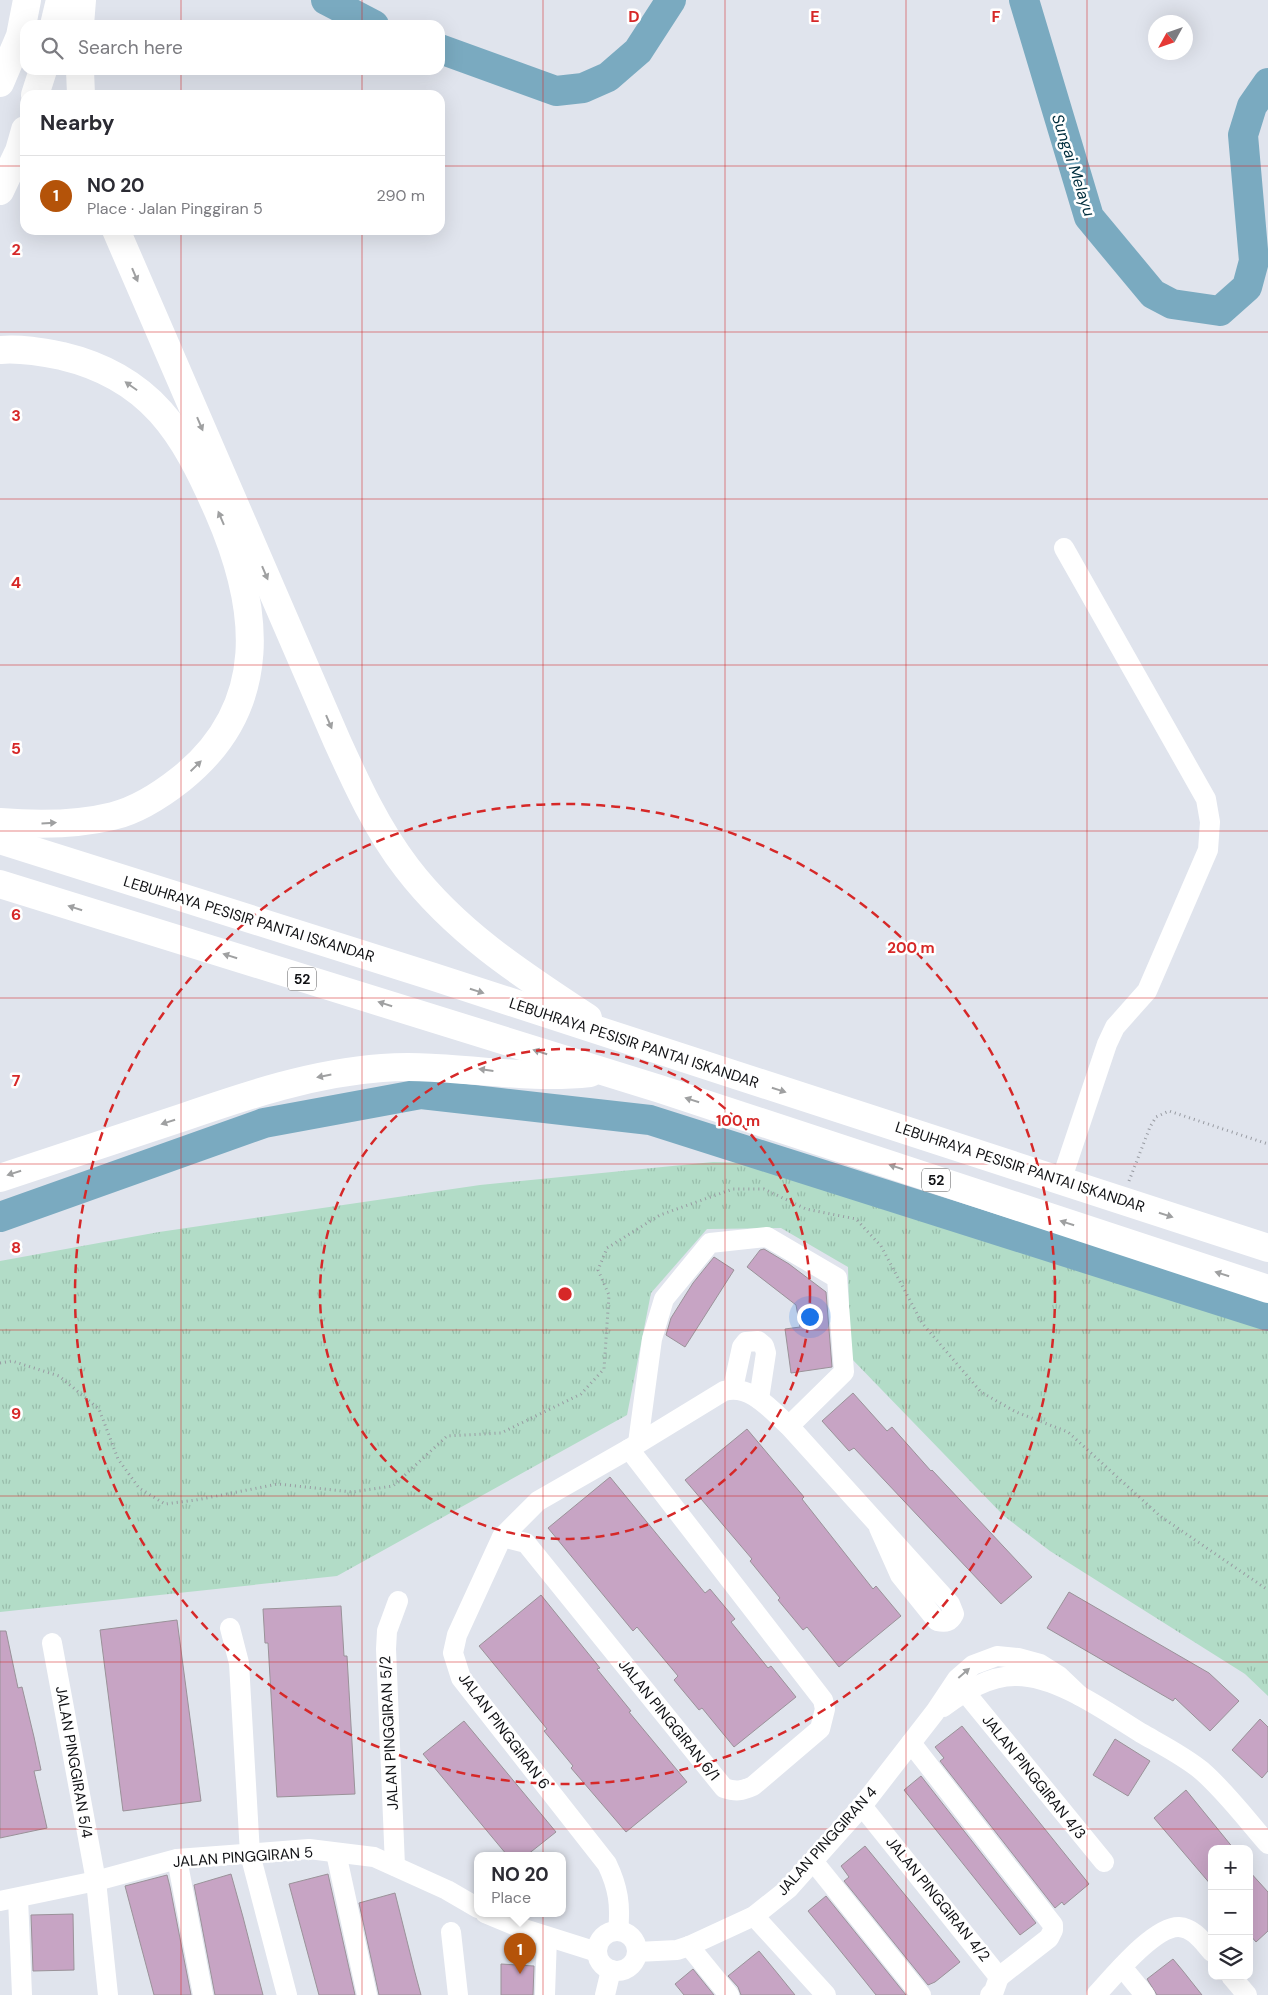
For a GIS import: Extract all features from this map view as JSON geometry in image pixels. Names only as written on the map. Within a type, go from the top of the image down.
[{"type":"highway","points":[[23,20],[27,0]]},
{"type":"highway","points":[[55,20],[60,0]]},
{"type":"highway","points":[[80,20],[82,0]]},
{"type":"highway","points":[[0,83],[20,36]]},
{"type":"highway","points":[[36,90],[41,75]]},
{"type":"highway","points":[[80,75],[81,90]]},
{"type":"highway","points":[[0,191],[20,148]]},
{"type":"highway","points":[[118,235],[337,741],[371,813],[388,842],[429,895],[479,943],[616,1037]]},
{"type":"highway","points":[[0,350],[42,352],[97,366],[148,398],[170,422],[191,453],[206,483],[238,561],[246,592],[250,626],[250,653],[245,683],[237,707],[222,734],[206,756],[168,790],[114,816],[58,823],[0,822]]},
{"type":"highway","name":"LEBUHRAYA PESISIR PANTAI ISKANDAR","points":[[0,840],[422,973],[1268,1248]]},
{"type":"highway","name":"52","points":[[0,884],[604,1072],[1268,1289]]},
{"type":"highway","points":[[0,1178],[261,1092],[343,1072],[382,1068],[428,1067],[546,1076],[604,1072]]},
{"type":"street","points":[[1061,1181],[1107,1044],[1116,1027],[1147,991],[1208,850],[1210,822],[1206,799],[1064,548]]},
{"type":"street","points":[[633,1446],[652,1339],[664,1299],[710,1243],[767,1237],[837,1278],[844,1372],[789,1426]]},
{"type":"street","points":[[759,1399],[766,1353],[764,1346],[758,1341],[746,1342],[742,1347],[728,1390],[746,1391],[759,1399],[789,1426],[879,1528]]},
{"type":"street","name":"JALAN PINGGIRAN 6","points":[[618,1931],[621,1910],[617,1884],[607,1864],[461,1678],[453,1653],[457,1635],[502,1537],[538,1501],[728,1390]]},
{"type":"street","name":"JALAN PINGGIRAN 6/1","points":[[502,1537],[526,1543],[720,1783],[734,1791],[744,1790],[753,1786],[820,1729],[825,1709],[823,1700],[633,1446]]},
{"type":"street","name":"JALAN PINGGIRAN 5/2","points":[[395,1866],[386,1649],[387,1631],[398,1602]]},
{"type":"street","points":[[230,1628],[239,1663],[250,1854],[288,1995]]},
{"type":"street","name":"JALAN PINGGIRAN 5/4","points":[[52,1643],[96,1882],[108,1995]]},
{"type":"street","name":"JALAN PINGGIRAN 4","points":[[637,1952],[677,1950],[689,1946],[754,1916],[788,1889],[862,1806],[935,1712],[957,1679],[973,1665],[998,1656],[1018,1658],[1040,1664],[1059,1676],[1080,1696]]},
{"type":"street","name":"JALAN PINGGIRAN 4","points":[[935,1712],[965,1692],[997,1678],[1016,1676],[1044,1681],[1080,1696],[1198,1768],[1268,1844]]},
{"type":"street","name":"JALAN PINGGIRAN 4/3","points":[[965,1692],[1104,1862]]},
{"type":"street","points":[[911,1743],[1051,1921],[1053,1930],[1049,1938],[999,1977]]},
{"type":"street","name":"JALAN PINGGIRAN 4/2","points":[[862,1806],[999,1977],[994,1991],[990,1995]]},
{"type":"street","name":"JALAN PINGGIRAN 5","points":[[9,1900],[96,1882],[177,1860],[309,1850],[374,1857],[447,1890],[474,1906]]},
{"type":"street","points":[[336,1853],[367,1995]]},
{"type":"street","points":[[177,1860],[203,1995]]},
{"type":"street","points":[[813,1861],[921,1995]]},
{"type":"street","points":[[9,1900],[22,1995]]},
{"type":"street","points":[[754,1916],[826,1995]]},
{"type":"street","points":[[496,1917],[548,1937],[596,1952]]},
{"type":"street","points":[[1096,1995],[1150,1941],[1170,1928],[1188,1929],[1197,1935],[1208,1947]]},
{"type":"street","points":[[618,1931],[624,1932],[634,1940],[637,1952],[633,1964],[629,1968],[611,1970],[601,1963],[596,1952],[602,1936],[618,1931]]},
{"type":"street","points":[[451,1932],[458,1995]]},
{"type":"street","points":[[545,1995],[548,1937]]},
{"type":"street","points":[[689,1946],[729,1995]]},
{"type":"street","points":[[1122,1968],[1145,1995]]},
{"type":"street","points":[[604,1995],[611,1970]]},
{"type":"street","points":[[1234,1980],[1247,1995]]},
{"type":"path","points":[[1121,1200],[1150,1127],[1156,1117],[1169,1112],[1268,1144]]},
{"type":"green space","points":[[713,1162],[758,1163],[845,1186],[1268,1325],[1268,1696],[1245,1674],[1050,1551],[1004,1516],[850,1357],[848,1267],[781,1228],[707,1229],[651,1293],[627,1415],[337,1576],[0,1612],[0,1261],[159,1232],[480,1185]]},
{"type":"building","points":[[764,1249],[789,1264],[826,1292],[832,1367],[791,1373],[785,1329],[800,1327],[796,1305],[747,1267],[760,1250]]},
{"type":"building","points":[[714,1257],[734,1270],[685,1347],[666,1335],[671,1318],[693,1283]]},
{"type":"building","points":[[853,1393],[887,1431],[892,1427],[931,1471],[1032,1577],[1001,1604],[854,1448],[849,1451],[822,1421]]},
{"type":"building","points":[[747,1429],[804,1497],[802,1499],[873,1589],[876,1586],[901,1616],[839,1667],[807,1627],[803,1630],[778,1600],[780,1598],[750,1561],[752,1559],[685,1480]]},
{"type":"building","points":[[610,1477],[705,1593],[710,1589],[735,1619],[731,1622],[768,1668],[771,1666],[796,1697],[734,1747],[702,1708],[699,1710],[674,1680],[678,1676],[637,1627],[633,1631],[548,1528]]},
{"type":"building","points":[[1069,1592],[1209,1673],[1239,1701],[1210,1731],[1175,1698],[1173,1701],[1047,1628]]},
{"type":"building","points":[[541,1595],[600,1668],[597,1669],[631,1711],[629,1712],[687,1782],[626,1832],[571,1768],[573,1766],[544,1731],[547,1729],[479,1646]]},
{"type":"building","points":[[341,1606],[344,1656],[347,1656],[355,1794],[277,1797],[268,1643],[265,1643],[263,1609]]},
{"type":"building","points":[[177,1620],[201,1801],[123,1811],[100,1630]]},
{"type":"building","points":[[0,1631],[6,1631],[18,1688],[22,1687],[34,1737],[41,1770],[34,1771],[47,1828],[0,1838]]},
{"type":"building","points":[[1260,1719],[1268,1727],[1268,1771],[1262,1778],[1232,1750]]},
{"type":"building","points":[[464,1721],[556,1832],[531,1852],[505,1852],[423,1754]]},
{"type":"building","points":[[962,1726],[1089,1884],[1064,1905],[1062,1902],[1055,1908],[940,1761],[944,1758],[935,1747]]},
{"type":"building","points":[[1115,1739],[1150,1761],[1128,1796],[1093,1775]]},
{"type":"building","points":[[921,1776],[1036,1923],[1020,1935],[904,1790]]},
{"type":"building","points":[[1186,1790],[1231,1845],[1208,1845],[1208,1881],[1154,1818]]},
{"type":"building","points":[[865,1846],[960,1962],[935,1982],[928,1985],[844,1881],[849,1877],[841,1866]]},
{"type":"building","points":[[231,1874],[263,1995],[215,1995],[194,1885]]},
{"type":"building","points":[[328,1874],[355,1995],[319,1995],[289,1884]]},
{"type":"building","points":[[167,1875],[191,1995],[154,1995],[125,1886]]},
{"type":"building","points":[[1253,1875],[1268,1892],[1268,1931],[1256,1942],[1253,1939]]},
{"type":"building","points":[[395,1893],[421,1995],[379,1995],[359,1903]]},
{"type":"building","points":[[826,1896],[906,1995],[876,1995],[808,1911]]},
{"type":"building","points":[[73,1914],[74,1970],[33,1971],[31,1915]]},
{"type":"building","points":[[759,1951],[795,1995],[741,1995],[738,1987],[728,1976]]},
{"type":"building","points":[[1173,1959],[1202,1995],[1157,1995],[1147,1979]]},
{"type":"building","points":[[501,1964],[534,1966],[533,1995],[501,1995]]},
{"type":"building","points":[[693,1969],[714,1995],[684,1995],[675,1984]]},
{"type":"waterway","name":"Sungai Melayu","points":[[326,0],[364,20]]},
{"type":"waterway","name":"Sungai Melayu","points":[[445,51],[556,91],[583,88],[608,77],[638,51],[671,0]]},
{"type":"waterway","name":"Sungai Melayu","points":[[1024,0],[1089,217],[1153,294],[1172,304],[1220,311],[1247,287],[1254,261],[1243,135],[1252,106],[1268,83]]},
{"type":"waterway","points":[[0,1217],[264,1123],[421,1094],[650,1120],[1268,1316]]},
{"type":"place","name":"NO 20","points":[[520,1974]]}]
